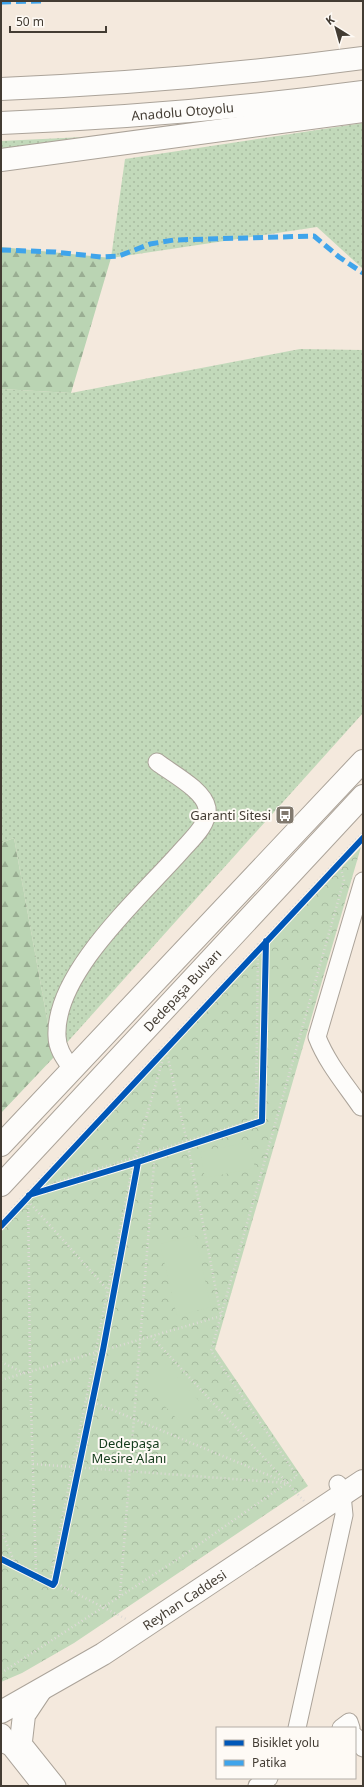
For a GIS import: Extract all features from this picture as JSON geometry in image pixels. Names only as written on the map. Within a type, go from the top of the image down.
[{"type":"main road","points":[[1,88],[64,86],[230,73],[363,58]]},
{"type":"main road","name":"Anadolu Otoyolu","points":[[1,123],[164,112],[300,100],[363,92]]},
{"type":"main road","points":[[1,160],[363,111]]},
{"type":"main road","name":"Dedepaşa Bulvarı","points":[[1,1146],[363,762]]},
{"type":"main road","name":"Dedepaşa Bulvarı","points":[[1,1185],[361,802]]},
{"type":"main road","name":"Reyhan Caddesi","points":[[1,1712],[103,1654],[340,1490],[363,1467]]},
{"type":"main road","name":"Reyhan Caddesi","points":[[1,1696],[54,1668],[130,1621],[307,1504],[363,1481]]},
{"type":"main road","points":[[8,1740],[41,1690]]},
{"type":"main road","points":[[1,1712],[8,1740]]},
{"type":"street","points":[[72,1069],[61,1053],[57,1038],[57,1022],[63,1000],[76,975],[100,940],[182,851],[206,819],[207,808],[201,795],[157,762]]},
{"type":"street","points":[[361,1106],[330,1062],[317,1037],[363,881]]},
{"type":"street","points":[[297,1727],[344,1515],[340,1490]]},
{"type":"street","points":[[342,1727],[349,1722],[351,1727]]},
{"type":"street","points":[[356,1738],[363,1748]]},
{"type":"street","points":[[8,1740],[41,1786]]},
{"type":"street","points":[[8,1740],[57,1786]]},
{"type":"street","points":[[258,1786],[268,1779]]},
{"type":"path","points":[[1,1226],[165,1046],[261,947],[363,832]]},
{"type":"path","points":[[28,1196],[256,1119],[261,947],[339,860],[363,838]]},
{"type":"path","points":[[1,1673],[102,1606],[178,1559],[297,1476],[211,1351],[344,880],[339,860]]},
{"type":"path","points":[[188,1143],[262,1121],[264,1027]]},
{"type":"path","points":[[165,1046],[188,1143],[221,1316]]},
{"type":"path","points":[[1,1559],[53,1585],[52,1581],[89,1401],[96,1352],[108,1289],[135,1161],[165,1046]]},
{"type":"path","points":[[1,1220],[35,1189],[165,1046]]},
{"type":"path","points":[[120,1595],[155,1154]]},
{"type":"path","points":[[35,1189],[135,1161]]},
{"type":"path","points":[[89,1401],[103,1350],[135,1161]]},
{"type":"path","points":[[28,1196],[108,1289]]},
{"type":"path","points":[[28,1196],[30,1372],[36,1573]]},
{"type":"path","points":[[1,1380],[221,1316]]},
{"type":"path","points":[[151,1336],[307,1504]]},
{"type":"path","points":[[1,1362],[25,1373]]},
{"type":"path","points":[[89,1401],[288,1483]]},
{"type":"path","points":[[33,1464],[288,1483]]},
{"type":"path","points":[[1,1530],[14,1562]]},
{"type":"path","points":[[1,1555],[130,1621]]},
{"type":"green space","points":[[363,123],[363,269],[317,227],[111,258],[125,159]]},
{"type":"green space","points":[[84,137],[1,149],[1,141]]},
{"type":"green space","points":[[1,247],[111,258],[71,393],[1,389]]},
{"type":"green space","points":[[300,349],[363,350],[363,713],[54,1057],[14,838],[1,843],[1,389],[71,393]]},
{"type":"green space","points":[[14,838],[54,1057],[1,1113],[1,843]]},
{"type":"green space","name":"Dedepaşa Mesire Alanı","points":[[361,847],[215,1349],[308,1486],[74,1643],[22,1673],[1,1682],[1,1232],[63,1162]]},
{"type":"green space","points":[[249,1142],[255,1168],[205,1178],[200,1152]]},
{"type":"green space","points":[[195,1235],[211,1307],[177,1316],[160,1244]]},
{"type":"green space","points":[[165,1364],[202,1404],[181,1423],[144,1384]]},
{"type":"marked path","points":[[1,2],[41,1]]},
{"type":"marked path","points":[[1,250],[55,252],[101,257],[119,256],[150,244],[174,240],[314,236],[339,257],[363,273]]},
{"type":"cycle path","points":[[1,1226],[363,838]]},
{"type":"cycle path","points":[[138,1162],[262,1121],[266,941]]},
{"type":"cycle path","points":[[1,1559],[53,1585],[55,1582],[103,1350],[138,1162],[29,1195]]},
{"type":"place","name":"Garanti Sitesi","points":[[285,815]]}]
